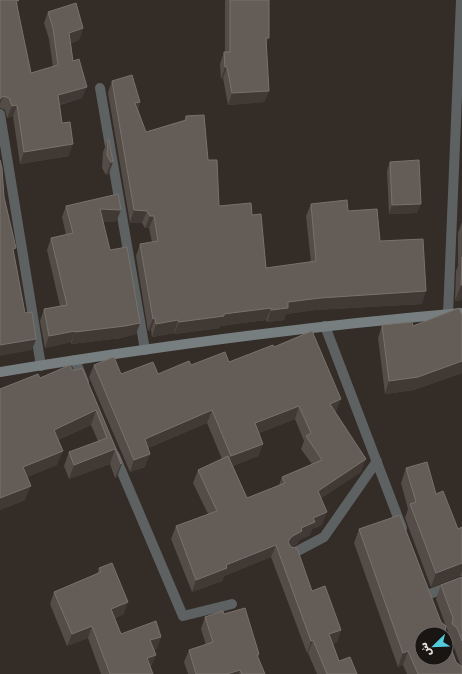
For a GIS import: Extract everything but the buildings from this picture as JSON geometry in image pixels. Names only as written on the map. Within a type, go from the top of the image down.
[{"type":"street","points":[[448,314],[461,0]]},
{"type":"street","points":[[100,88],[145,350]]},
{"type":"street","points":[[0,114],[41,366]]},
{"type":"street","points":[[0,372],[145,350],[326,326],[462,313]]},
{"type":"street","points":[[326,326],[405,535]]},
{"type":"street","points":[[75,360],[87,389]]},
{"type":"street","points":[[112,448],[183,616],[232,604]]},
{"type":"street","points":[[290,555],[324,537],[377,461]]},
{"type":"street","points":[[432,608],[426,591],[462,582]]}]
